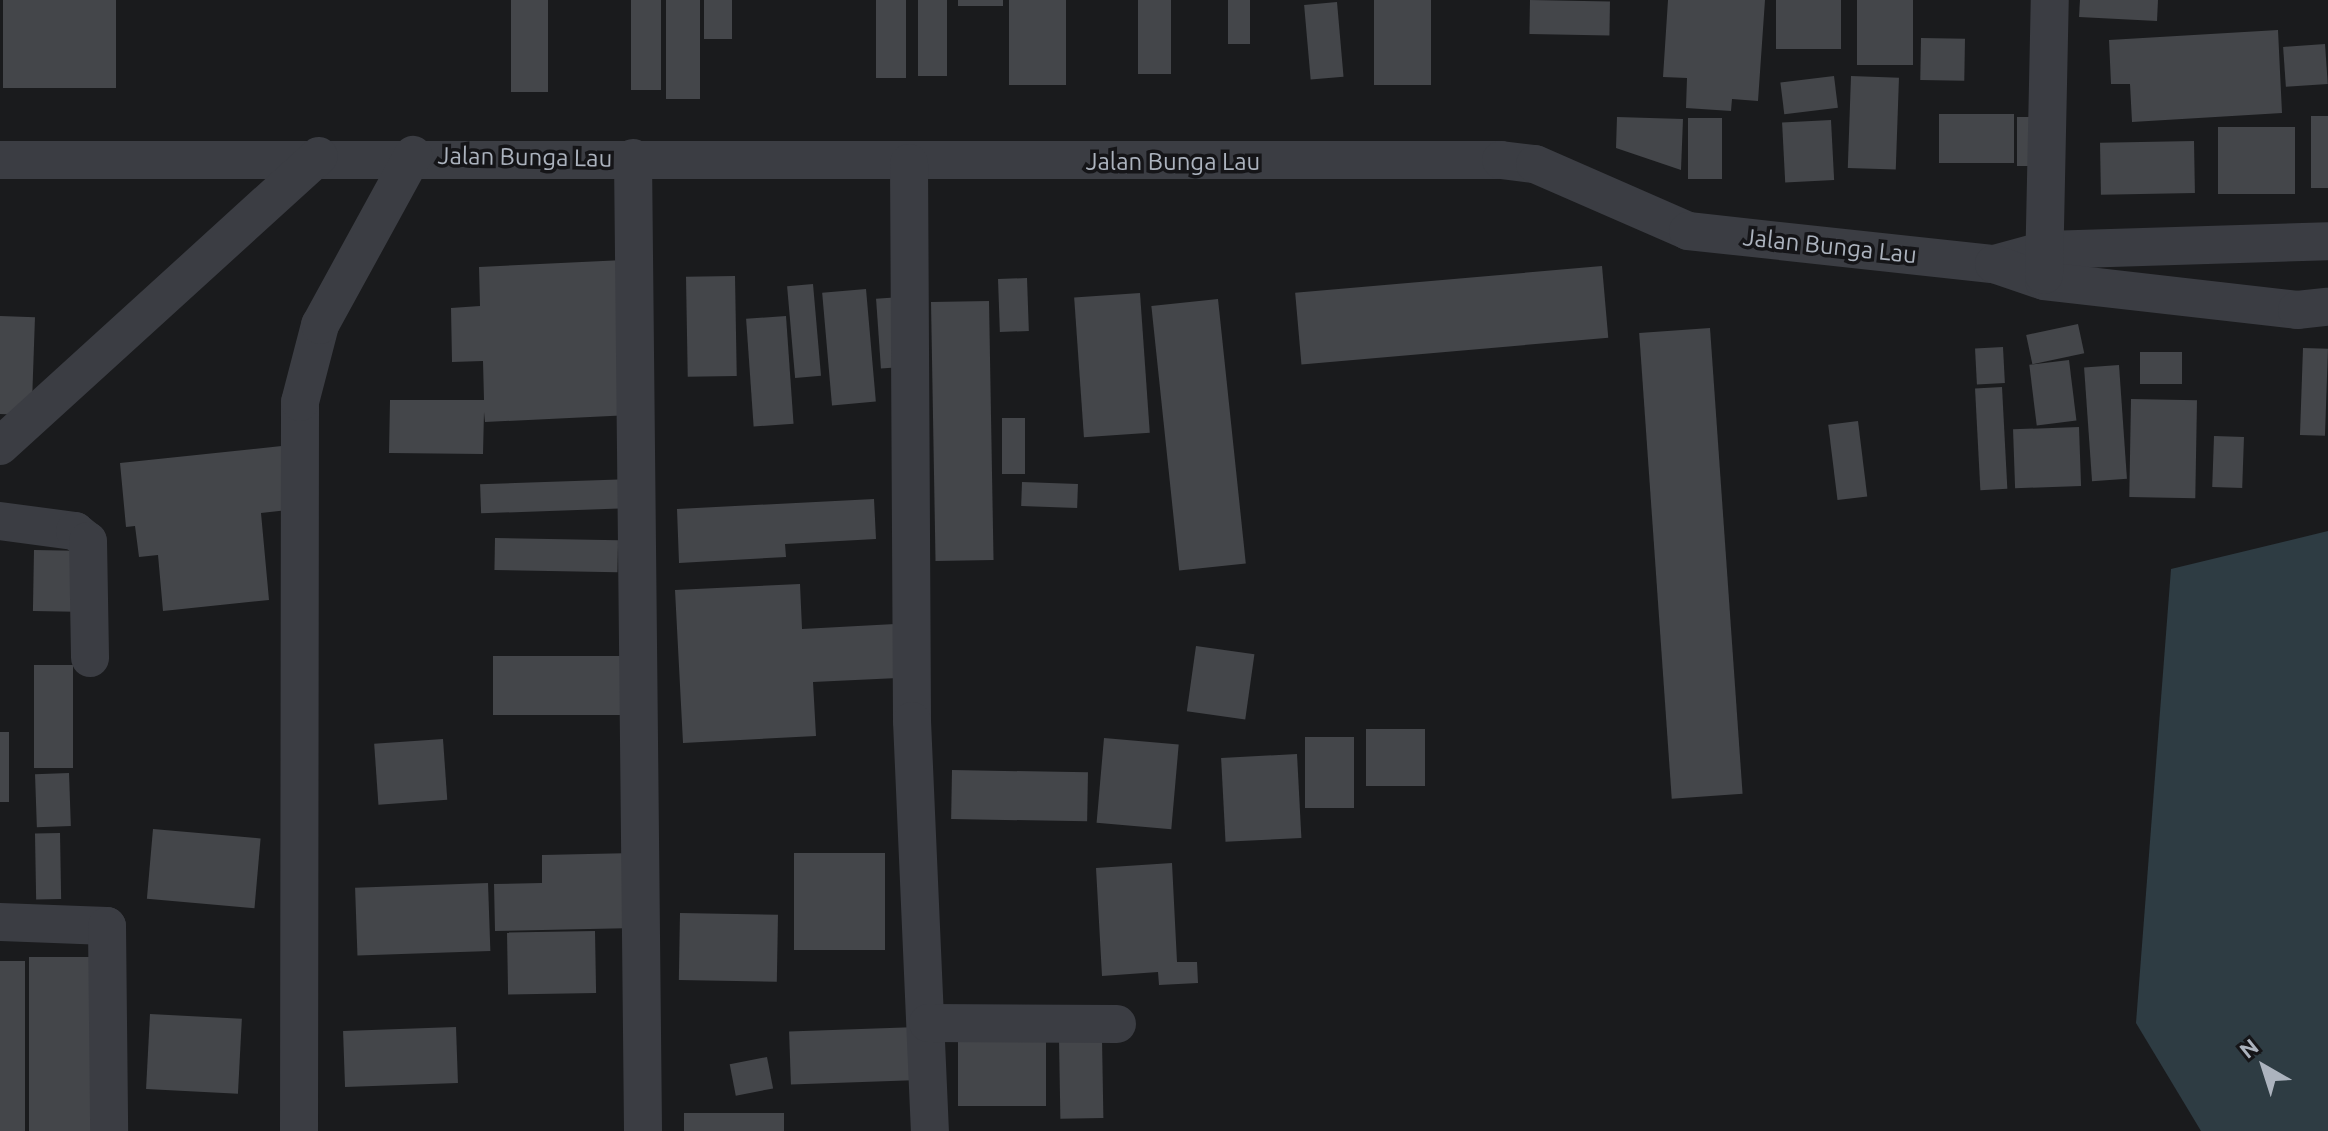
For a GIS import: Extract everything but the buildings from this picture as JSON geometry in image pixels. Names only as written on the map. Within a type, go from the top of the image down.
[{"type":"street","points":[[2045,266],[2050,0]]},
{"type":"street","points":[[299,1131],[300,402],[320,325],[413,155]]},
{"type":"street","name":"Jalan Bunga Lau","points":[[0,160],[413,155],[909,163],[1501,160],[1535,164],[1688,231],[1994,264],[2045,266]]},
{"type":"street","points":[[0,446],[319,156]]},
{"type":"street","points":[[633,158],[643,1131]]},
{"type":"street","points":[[909,163],[912,721],[928,1023],[930,1131]]},
{"type":"street","points":[[2045,266],[2328,241]]},
{"type":"street","points":[[2045,266],[2297,310],[2328,307]]},
{"type":"street","points":[[0,521],[75,531],[88,541],[90,658]]},
{"type":"street","points":[[0,922],[107,926],[109,1131]]},
{"type":"street","points":[[928,1023],[1117,1024]]},
{"type":"shaded area","points":[[2328,531],[2328,1131],[2201,1131],[2136,1023],[2171,569]]}]
